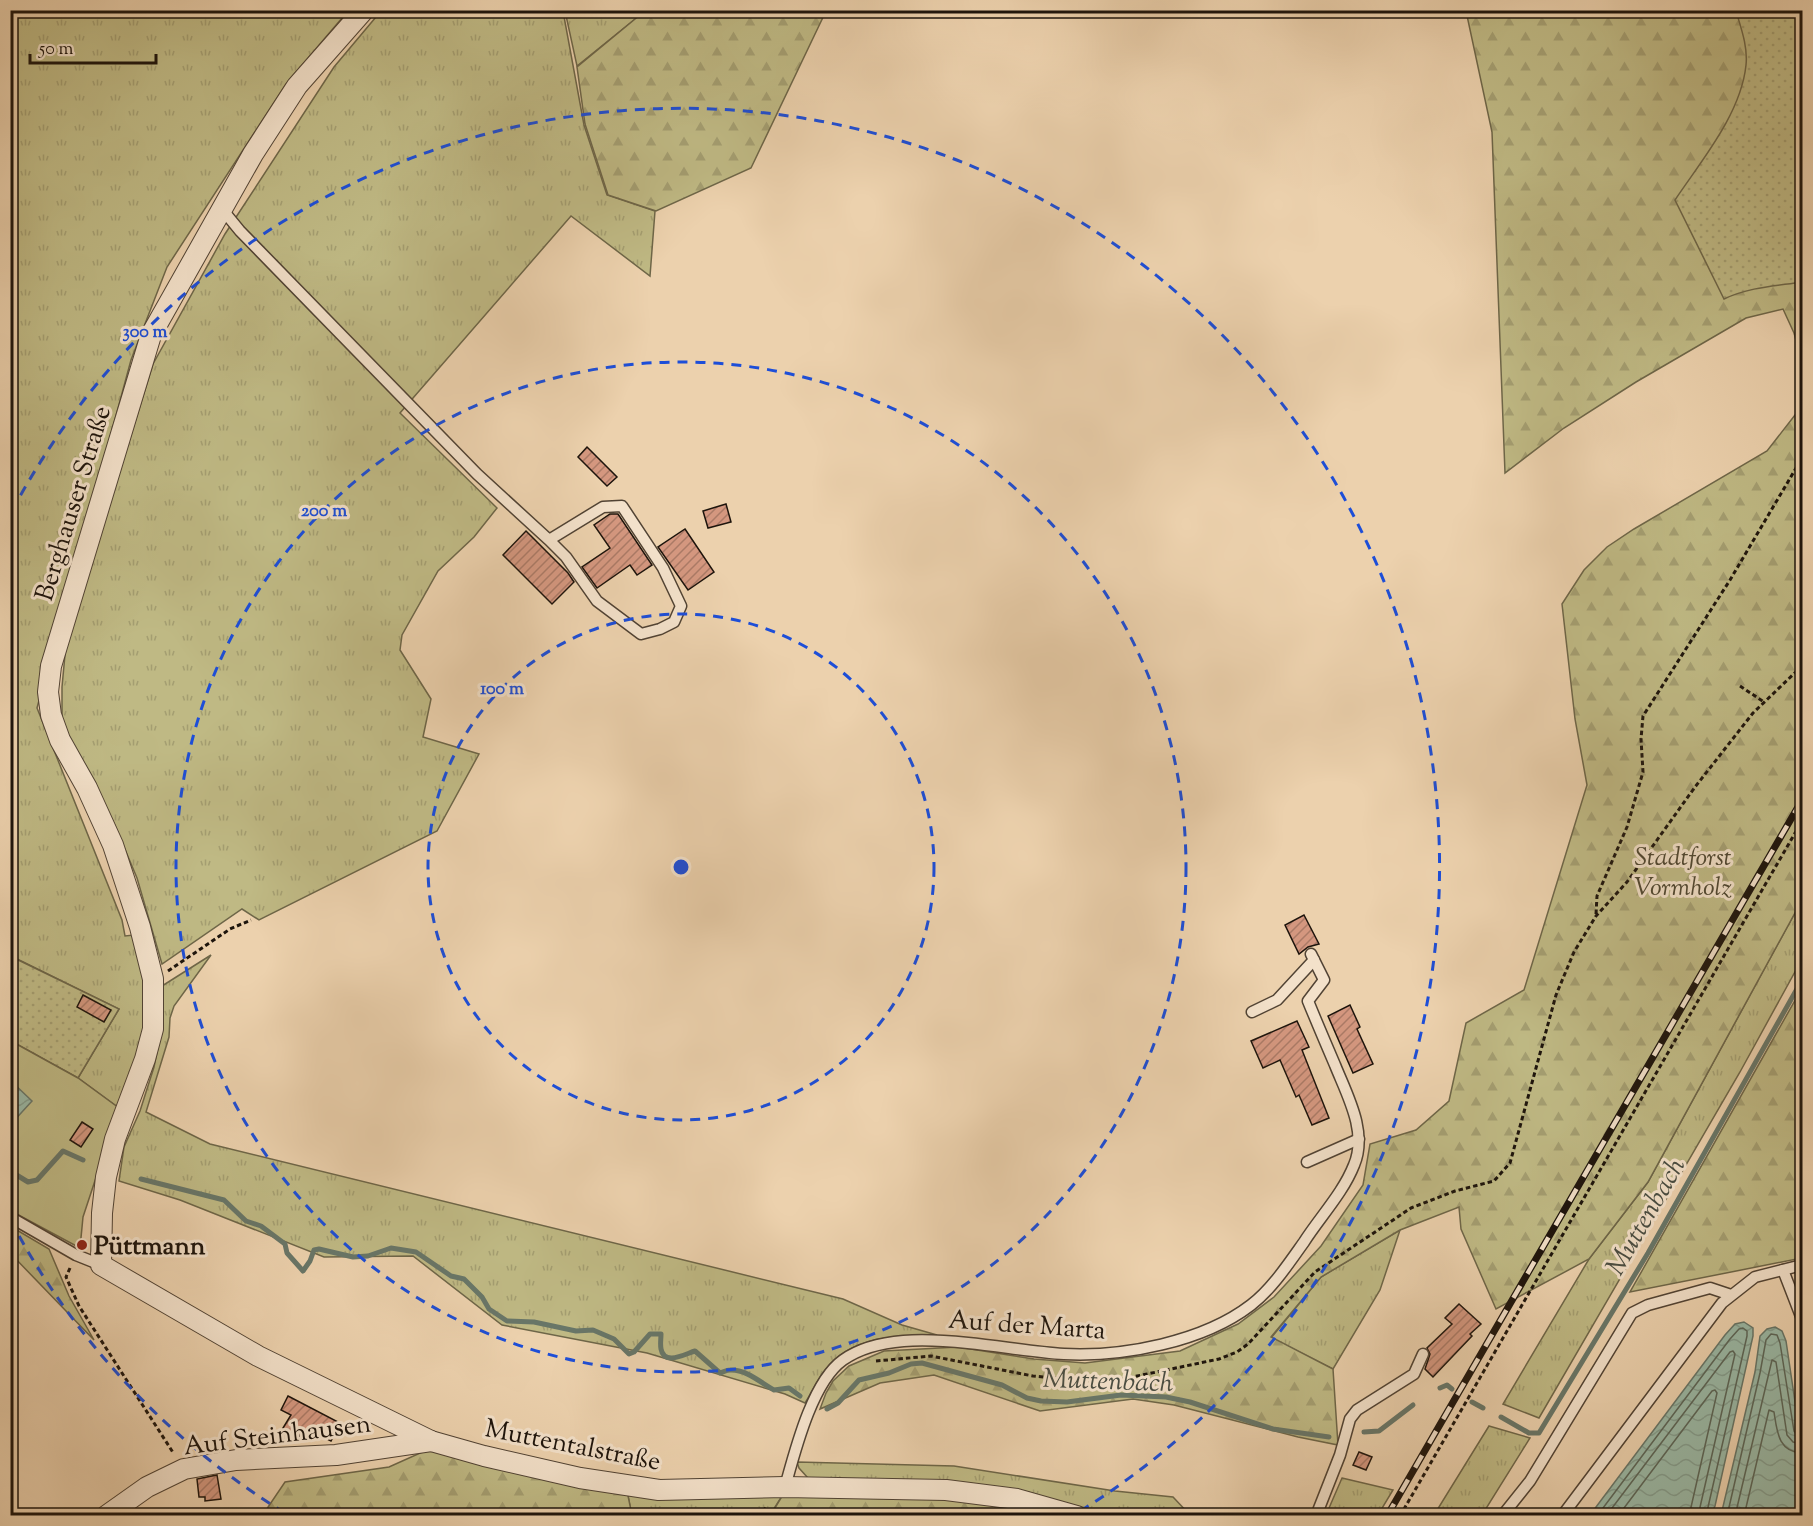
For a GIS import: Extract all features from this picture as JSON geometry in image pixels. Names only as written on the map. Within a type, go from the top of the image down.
[{"type":"street","name":"Berghauser Straße","points":[[101,1265],[102,1213],[106,1177],[115,1139],[145,1059],[153,1029],[153,979],[140,927],[113,845],[87,788],[60,740],[51,715],[48,692],[51,666],[151,335],[253,154],[297,86],[364,10]]},
{"type":"street","name":"Muttentalstraße","points":[[101,1265],[258,1356],[431,1441],[484,1456],[542,1470],[658,1490],[785,1487],[946,1490],[1017,1499],[1077,1515]]},
{"type":"street","name":"Auf Steinhausen","points":[[106,1515],[147,1487],[184,1469],[236,1460],[336,1455],[431,1441]]},
{"type":"lane","points":[[222,210],[477,474],[566,557],[597,601],[641,633],[660,629],[674,622],[681,606],[663,568],[622,506],[603,507],[549,540]]},
{"type":"lane","name":"Auf der Marta","points":[[785,1487],[804,1425],[825,1380],[842,1361],[865,1350],[900,1342],[935,1340],[1061,1354],[1121,1352],[1188,1337],[1252,1305],[1301,1245],[1348,1177],[1355,1164],[1359,1139],[1353,1110],[1308,1002],[1323,980],[1313,957],[1278,1000],[1252,1012]]},
{"type":"lane","points":[[1307,1162],[1359,1139]]},
{"type":"lane","points":[[10,1217],[76,1255],[101,1265]]},
{"type":"lane","points":[[1562,1515],[1722,1303],[1755,1277],[1803,1265]]},
{"type":"lane","points":[[1783,1270],[1803,1319]]},
{"type":"lane","points":[[1502,1515],[1530,1481],[1632,1313],[1648,1305],[1710,1288],[1731,1295]]},
{"type":"lane","points":[[1316,1515],[1340,1455],[1350,1419],[1357,1410],[1414,1374],[1423,1354]]},
{"type":"path","points":[[1596,916],[1597,896],[1627,827],[1643,772],[1641,739],[1643,716],[1730,580],[1803,458]]},
{"type":"path","points":[[1753,713],[1803,666]]},
{"type":"path","points":[[1740,686],[1764,702]]},
{"type":"path","points":[[1400,1515],[1803,821]]},
{"type":"path","points":[[153,979],[230,929],[251,920]]},
{"type":"path","points":[[76,1255],[66,1277],[79,1306],[184,1469]]},
{"type":"green space","points":[[565,10],[645,11],[577,66]]},
{"type":"green space","points":[[646,10],[826,11],[751,168],[656,211],[608,195],[585,124],[577,67]]},
{"type":"green space","points":[[10,11],[348,11],[286,84],[167,267],[131,360],[37,708],[122,920],[125,936],[134,935],[143,972],[146,995],[145,1024],[138,1053],[119,1108],[78,1078],[119,1009],[11,956]]},
{"type":"green space","points":[[381,11],[563,11],[584,125],[607,195],[655,211],[650,276],[571,216],[400,413],[497,508],[474,537],[438,571],[402,635],[400,650],[431,699],[423,737],[479,754],[437,831],[259,920],[242,909],[162,964],[137,878],[113,821],[62,725],[62,687],[66,644],[153,364],[225,234],[334,67]]},
{"type":"green space","points":[[1466,11],[1802,11],[1802,362],[1794,333],[1783,309],[1746,318],[1636,382],[1564,428],[1505,473],[1492,132]]},
{"type":"green space","points":[[1736,11],[1802,11],[1802,282],[1753,289],[1724,299],[1675,200],[1708,153],[1728,119],[1743,83],[1746,51]]},
{"type":"green space","name":"Stadtforst Vormholz","points":[[1802,406],[1802,900],[1648,1182],[1589,1259],[1496,1309],[1461,1229],[1459,1207],[1400,1230],[1321,1277],[1271,1337],[1333,1369],[1338,1445],[1174,1405],[1133,1399],[1040,1411],[934,1375],[880,1383],[820,1409],[833,1381],[849,1366],[884,1351],[958,1347],[1034,1359],[1085,1363],[1180,1351],[1238,1324],[1274,1297],[1321,1246],[1363,1185],[1370,1144],[1416,1130],[1449,1101],[1466,1023],[1524,990],[1587,785],[1575,719],[1562,604],[1584,570],[1607,547],[1767,451]]},
{"type":"green space","points":[[1802,900],[1802,959],[1740,1072],[1539,1418],[1503,1404],[1589,1259],[1648,1182]]},
{"type":"green space","points":[[211,955],[174,1006],[170,1018],[169,1037],[146,1112],[210,1144],[843,1299],[902,1325],[937,1335],[891,1337],[861,1344],[848,1350],[825,1370],[805,1403],[785,1394],[647,1353],[502,1325],[413,1256],[324,1257],[180,1200],[119,1181],[124,1147],[140,1111],[154,1067],[162,1028],[162,986]]},
{"type":"green space","points":[[10,956],[119,1009],[78,1078],[11,1041]]},
{"type":"green space","points":[[1802,988],[1802,1258],[1630,1292]]},
{"type":"green space","points":[[11,1041],[78,1078],[119,1108],[83,1217],[80,1248],[11,1211]]},
{"type":"green space","points":[[10,1226],[49,1249],[69,1296],[94,1340],[11,1254]]},
{"type":"green space","points":[[1400,1230],[1380,1290],[1333,1369],[1271,1338],[1321,1277]]},
{"type":"green space","points":[[1489,1426],[1530,1438],[1482,1515],[1434,1515]]},
{"type":"green space","points":[[429,1449],[627,1491],[632,1515],[262,1516],[285,1482],[389,1467]]},
{"type":"green space","points":[[797,1462],[954,1466],[1115,1491],[1173,1497],[1190,1515],[1107,1515],[1066,1504],[808,1478]]},
{"type":"green space","points":[[1342,1478],[1393,1490],[1378,1515],[1326,1515]]},
{"type":"green space","points":[[627,1491],[784,1493],[770,1515],[632,1516]]},
{"type":"green space","points":[[784,1493],[946,1495],[1055,1516],[770,1516]]},
{"type":"water","points":[[11,1081],[32,1101],[10,1124]]},
{"type":"water","points":[[1744,1322],[1753,1328],[1753,1336],[1715,1506],[1711,1515],[1590,1515],[1725,1335],[1735,1324]]},
{"type":"water","points":[[1775,1327],[1782,1331],[1786,1341],[1802,1449],[1802,1515],[1721,1515],[1755,1372],[1760,1336],[1767,1329]]},
{"type":"building","points":[[587,447],[617,477],[607,486],[578,457]]},
{"type":"building","points":[[726,504],[731,522],[708,528],[703,511]]},
{"type":"building","points":[[610,514],[618,514],[652,565],[637,575],[630,565],[597,588],[582,567],[610,548],[594,525]]},
{"type":"building","points":[[685,529],[714,572],[688,590],[658,547]]},
{"type":"building","points":[[526,531],[574,582],[552,604],[503,555]]},
{"type":"building","points":[[1304,915],[1319,944],[1308,947],[1299,954],[1285,925]]},
{"type":"building","points":[[83,995],[111,1010],[104,1022],[77,1007]]},
{"type":"building","points":[[1350,1005],[1360,1027],[1357,1029],[1373,1064],[1353,1073],[1328,1016]]},
{"type":"building","points":[[1297,1021],[1309,1047],[1302,1050],[1329,1118],[1312,1125],[1299,1095],[1296,1097],[1280,1060],[1263,1068],[1251,1041]]},
{"type":"building","points":[[82,1122],[93,1129],[81,1147],[70,1140]]},
{"type":"building","points":[[1459,1304],[1481,1324],[1433,1377],[1425,1369],[1430,1354],[1427,1348],[1452,1324],[1445,1318]]},
{"type":"building","points":[[288,1396],[340,1423],[331,1441],[319,1435],[316,1440],[301,1433],[299,1437],[283,1428],[291,1415],[281,1410]]},
{"type":"building","points":[[1359,1452],[1372,1457],[1366,1470],[1353,1465]]},
{"type":"building","points":[[217,1475],[221,1499],[205,1501],[205,1497],[199,1497],[197,1479]]},
{"type":"waterway","name":"Muttenbach","points":[[1501,1417],[1529,1433],[1539,1433],[1648,1253],[1802,980]]},
{"type":"waterway","name":"Muttenbach","points":[[10,1171],[28,1182],[37,1180],[63,1151],[83,1160]]},
{"type":"waterway","name":"Muttenbach","points":[[141,1179],[224,1200],[246,1221],[261,1226],[285,1244],[287,1253],[303,1271],[314,1250],[319,1249],[353,1257],[368,1256],[391,1248],[416,1252],[451,1276],[464,1279],[482,1297],[489,1309],[507,1321],[534,1322],[576,1331],[593,1330],[614,1339],[629,1354],[634,1352],[650,1334],[661,1334],[661,1349],[666,1357],[675,1358],[695,1351],[720,1373],[736,1370],[774,1390],[789,1388],[800,1396]]},
{"type":"waterway","name":"Muttenbach","points":[[827,1409],[838,1403],[859,1380],[889,1373],[911,1364],[922,1363],[1002,1385],[1027,1398],[1041,1401],[1067,1402],[1121,1395],[1166,1397],[1190,1402],[1273,1429],[1329,1437]]},
{"type":"waterway","name":"Muttenbach","points":[[1440,1388],[1447,1385],[1452,1389]]},
{"type":"waterway","name":"Muttenbach","points":[[1472,1402],[1483,1408]]},
{"type":"waterway","name":"Muttenbach","points":[[1364,1432],[1379,1431],[1413,1405]]},
{"type":"railway","points":[[1387,1516],[1802,800]]},
{"type":"place","name":"Püttmann","points":[[82,1245]]}]
